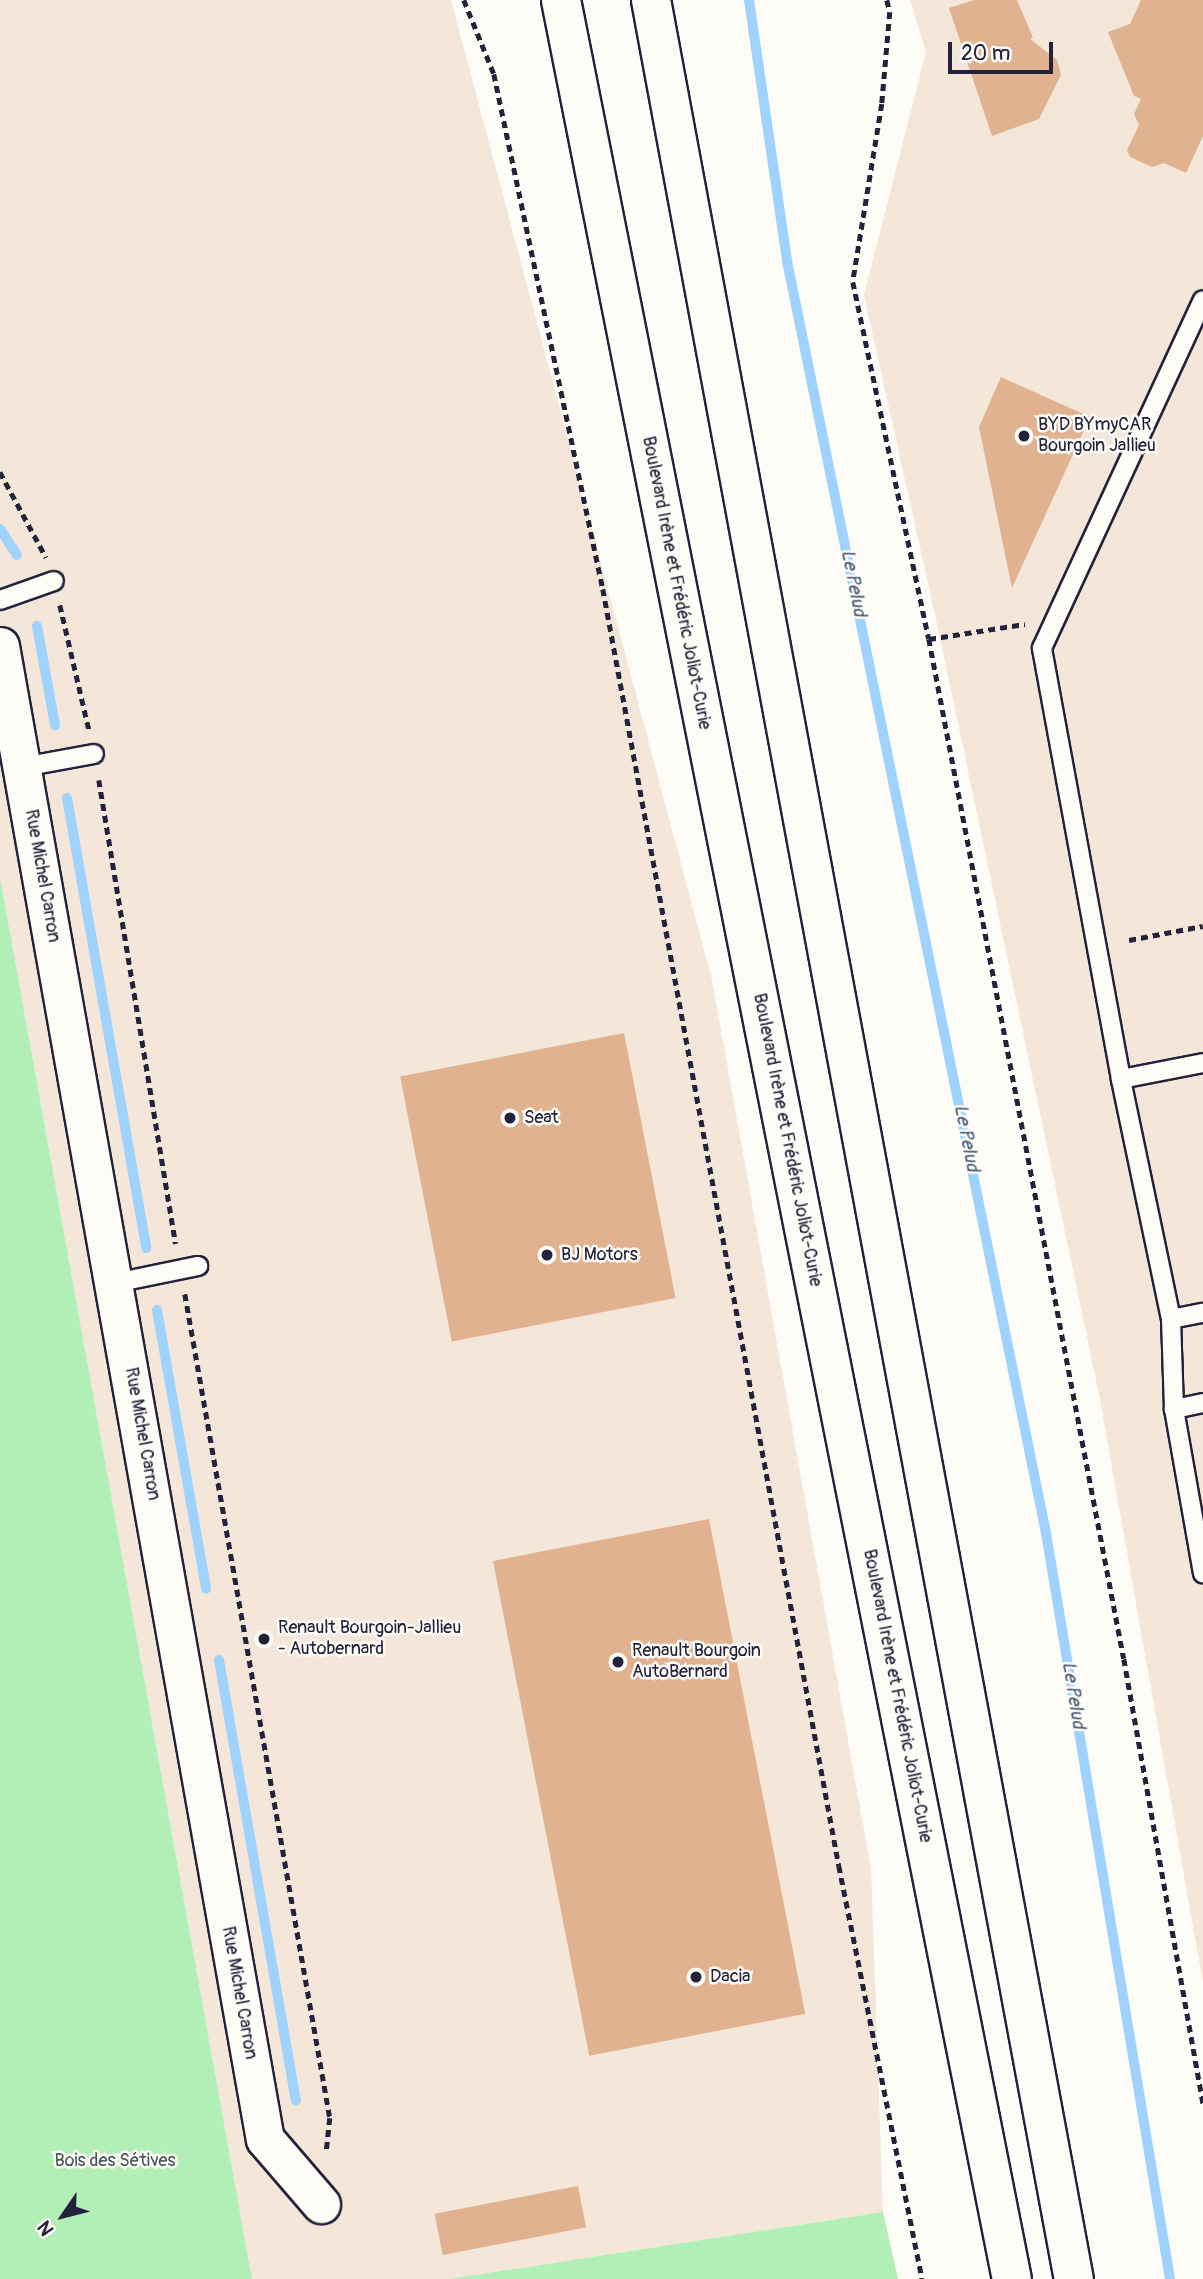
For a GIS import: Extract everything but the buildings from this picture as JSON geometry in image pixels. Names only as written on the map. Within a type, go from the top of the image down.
[{"type":"main road","name":"Boulevard Irène et Frédéric Joliot-Curie","points":[[561,0],[1013,2279]]},
{"type":"main road","points":[[651,0],[1074,2279]]},
{"type":"street","name":"Rue Michel Carron","points":[[0,646],[265,2139],[321,2204]]},
{"type":"lane","points":[[1203,300],[1042,648],[1121,1079],[1171,1319],[1174,1409],[1203,1573]]},
{"type":"lane","points":[[0,600],[54,580]]},
{"type":"lane","points":[[23,767],[94,754]]},
{"type":"lane","points":[[1121,1079],[1203,1063]]},
{"type":"lane","points":[[115,1283],[189,1267]]},
{"type":"lane","points":[[1171,1319],[1203,1313]]},
{"type":"lane","points":[[1174,1409],[1203,1403]]},
{"type":"path","points":[[464,0],[494,74],[603,589],[839,1866],[922,2279]]},
{"type":"path","points":[[887,0],[890,12],[882,104],[853,282],[929,639],[1124,1659],[1203,2105]]},
{"type":"path","points":[[0,472],[43,550],[54,580],[94,754],[189,1267],[330,2119],[321,2204]]},
{"type":"path","points":[[929,639],[1035,622],[1048,635]]},
{"type":"path","points":[[1129,940],[1203,926]]},
{"type":"shaded area","points":[[0,0],[451,0],[712,980],[871,1869],[883,2212],[449,2279],[252,2279],[0,877]]},
{"type":"shaded area","points":[[910,0],[1203,0],[1203,1983],[1099,1394],[938,628],[864,295],[926,52]]},
{"type":"green space","name":"Bois des Sétives","points":[[0,877],[252,2279],[0,2279]]},
{"type":"green space","points":[[883,2212],[898,2279],[449,2279]]},
{"type":"waterway","name":"Le Pelud","points":[[749,0],[787,261],[1046,1533],[1170,2279]]},
{"type":"waterway","points":[[0,529],[17,555]]},
{"type":"waterway","points":[[37,626],[55,725]]},
{"type":"waterway","points":[[67,798],[146,1248]]},
{"type":"waterway","points":[[157,1310],[206,1589]]},
{"type":"waterway","points":[[219,1660],[296,2100]]},
{"type":"place","name":"BYD BYmyCAR Bourgoin Jallieu","points":[[1024,436]]},
{"type":"place","name":"Seat","points":[[510,1118]]},
{"type":"place","name":"BJ Motors","points":[[547,1255]]},
{"type":"place","name":"Renault Bourgoin-Jallieu - Autobernard","points":[[264,1639]]},
{"type":"place","name":"Renault Bourgoin AutoBernard","points":[[618,1662]]},
{"type":"place","name":"Dacia","points":[[696,1977]]}]
